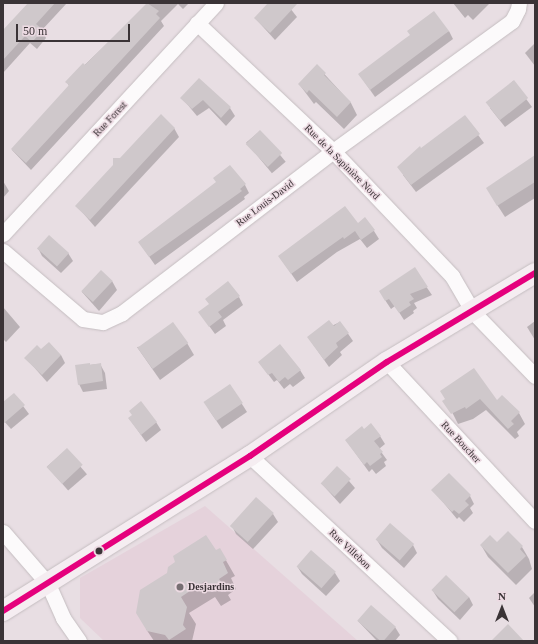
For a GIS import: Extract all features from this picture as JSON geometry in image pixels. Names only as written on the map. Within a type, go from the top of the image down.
[{"type":"main road","points":[[3,611],[250,456],[387,362],[473,312],[535,273]]},
{"type":"street","name":"Rue Forest","points":[[3,234],[216,3]]},
{"type":"street","name":"Rue Louis-David","points":[[3,251],[83,319],[103,322],[122,313],[333,151],[512,21],[518,9],[519,3]]},
{"type":"street","name":"Rue de la Sapinière Nord","points":[[197,23],[333,151],[452,276],[473,312],[535,376]]},
{"type":"street","name":"Rue Boucher","points":[[387,362],[535,521]]},
{"type":"street","name":"Rue Villebon","points":[[250,456],[450,641]]},
{"type":"street","points":[[3,532],[48,584],[63,618],[79,641]]},
{"type":"shaded area","points":[[205,506],[358,641],[104,641],[80,618],[80,578]]},
{"type":"building","points":[[28,3],[55,3],[36,24],[43,30],[32,42],[25,36],[3,60],[3,30]]},
{"type":"building","points":[[147,3],[159,11],[156,14],[160,18],[26,163],[11,149],[69,85],[65,82],[83,63],[85,65]]},
{"type":"building","points":[[268,3],[298,3],[270,33],[254,18]]},
{"type":"building","points":[[434,11],[449,31],[370,90],[358,74],[410,35],[407,31]]},
{"type":"building","points":[[317,64],[326,73],[324,75],[351,102],[337,117],[309,90],[307,93],[298,84]]},
{"type":"building","points":[[199,78],[231,107],[221,118],[203,100],[192,109],[180,98]]},
{"type":"building","points":[[514,80],[528,98],[500,120],[486,102]]},
{"type":"building","points":[[161,114],[175,128],[90,220],[75,206],[113,165],[113,158],[120,158]]},
{"type":"building","points":[[465,115],[480,134],[411,185],[397,167],[420,146],[421,148]]},
{"type":"building","points":[[260,130],[282,153],[268,167],[246,144]]},
{"type":"building","points":[[535,155],[535,182],[497,206],[486,188]]},
{"type":"building","points":[[230,165],[246,184],[240,189],[242,191],[149,257],[138,242],[216,182],[213,178]]},
{"type":"building","points":[[345,206],[358,223],[365,217],[375,230],[361,240],[355,231],[344,239],[343,237],[291,274],[278,256]]},
{"type":"building","points":[[49,235],[69,253],[57,266],[37,248]]},
{"type":"building","points":[[415,267],[428,287],[410,294],[414,299],[409,302],[411,305],[399,313],[389,299],[385,301],[379,291]]},
{"type":"building","points":[[101,270],[113,281],[93,302],[81,291]]},
{"type":"building","points":[[228,281],[240,296],[218,312],[222,317],[209,327],[198,312],[209,304],[205,299]]},
{"type":"building","points":[[329,320],[334,326],[340,321],[349,333],[336,343],[338,347],[324,360],[307,337]]},
{"type":"building","points":[[173,322],[188,343],[153,369],[137,348]]},
{"type":"building","points":[[49,342],[61,355],[42,375],[24,358],[37,345],[41,349]]},
{"type":"building","points":[[280,344],[301,370],[288,380],[285,377],[279,382],[272,373],[268,375],[258,362]]},
{"type":"building","points":[[90,363],[90,365],[101,363],[103,381],[78,385],[75,365]]},
{"type":"building","points":[[474,368],[497,400],[502,395],[520,412],[511,421],[514,424],[508,429],[480,399],[466,409],[465,407],[451,414],[442,401],[445,399],[440,391]]},
{"type":"building","points":[[230,384],[243,403],[216,421],[203,402]]},
{"type":"building","points":[[14,393],[25,405],[3,424],[3,402]]},
{"type":"building","points":[[141,401],[157,422],[141,435],[128,418],[132,415],[129,411]]},
{"type":"building","points":[[371,423],[381,436],[374,441],[383,452],[380,454],[382,457],[370,466],[367,462],[364,465],[345,440],[362,426],[364,429]]},
{"type":"building","points":[[67,448],[83,465],[62,484],[47,467]]},
{"type":"building","points":[[337,466],[351,479],[335,497],[321,484]]},
{"type":"building","points":[[449,473],[471,495],[465,501],[469,505],[459,514],[454,510],[452,512],[431,490]]},
{"type":"building","points":[[256,497],[274,513],[248,542],[230,526]]},
{"type":"building","points":[[390,523],[414,544],[400,561],[376,540]]},
{"type":"building","points":[[508,531],[523,546],[520,549],[526,556],[508,573],[480,545],[490,535],[497,542]]},
{"type":"building","points":[[206,535],[216,550],[220,548],[227,560],[223,562],[228,573],[219,579],[223,584],[211,591],[205,581],[181,597],[187,607],[183,625],[186,629],[169,640],[165,635],[147,631],[136,613],[140,590],[167,573],[168,567],[175,562],[173,556]]},
{"type":"building","points":[[311,550],[336,572],[321,588],[297,567]]},
{"type":"building","points":[[446,575],[469,597],[454,612],[431,590]]},
{"type":"building","points":[[371,605],[396,627],[383,641],[380,641],[357,621]]},
{"type":"building","points":[[508,624],[524,641],[491,641]]},
{"type":"transit line","points":[[3,611],[250,456],[387,362],[535,273]]},
{"type":"place","name":"Desjardins","points":[[180,587]]}]
